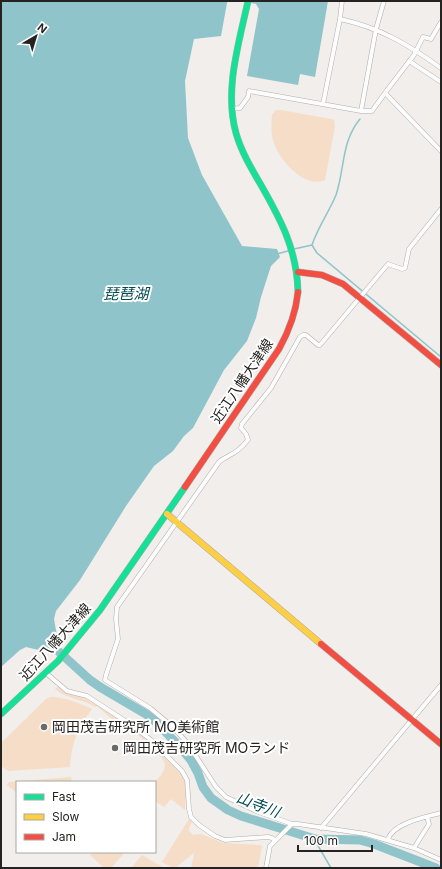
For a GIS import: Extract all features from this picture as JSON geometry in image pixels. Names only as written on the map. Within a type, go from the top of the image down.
[{"type":"main road","name":"近江八幡大津線","points":[[1,714],[58,661],[107,600],[280,347],[291,324],[296,308],[299,287],[298,272],[293,250],[282,223],[242,149],[236,131],[232,110],[233,86],[248,2]]},
{"type":"main road","points":[[298,272],[310,272],[330,277],[363,293],[441,365]]},
{"type":"main road","points":[[166,514],[441,744]]},
{"type":"street","points":[[323,104],[340,19],[342,1]]},
{"type":"street","points":[[361,111],[376,29],[384,1]]},
{"type":"street","points":[[340,19],[376,29],[416,50],[441,68]]},
{"type":"street","points":[[232,110],[240,108],[248,97],[249,91],[361,111],[372,111],[416,50],[423,36],[431,39],[441,22]]},
{"type":"street","points":[[409,60],[441,82]]},
{"type":"street","points":[[385,93],[441,150]]},
{"type":"street","points":[[441,209],[409,249],[404,268],[402,269],[388,264],[320,344],[318,345],[306,335],[300,337],[270,388],[242,424],[241,428],[246,434],[248,440],[238,450],[223,458],[219,462],[116,607],[118,639],[105,680],[150,708],[174,728],[188,744],[216,787],[226,797],[291,825],[298,824],[366,834],[388,839],[414,848],[441,860]]},
{"type":"street","points":[[46,673],[67,691],[87,696],[133,726],[151,740],[182,770],[187,780],[191,817],[199,825],[215,836],[225,840],[272,838],[275,840]]},
{"type":"street","points":[[321,828],[441,685]]},
{"type":"street","points":[[388,839],[391,833],[403,825],[441,813]]},
{"type":"street","points":[[414,848],[429,824],[427,817]]},
{"type":"street","points":[[266,868],[270,846],[291,825]]},
{"type":"shaded area","points":[[276,110],[334,120],[335,126],[325,180],[317,182],[309,181],[294,172],[282,158],[274,143],[271,126],[272,115]]},
{"type":"shaded area","points":[[58,687],[66,693],[84,698],[110,712],[131,727],[159,752],[183,777],[186,791],[185,810],[171,799],[164,807],[156,802],[156,781],[164,771],[165,764],[155,750],[128,726],[121,727],[97,706],[95,707],[65,695],[55,689]]},
{"type":"shaded area","points":[[50,697],[66,699],[92,709],[87,715],[76,736],[70,767],[8,771],[1,766],[1,743],[46,699]]},
{"type":"shaded area","points":[[71,777],[72,781],[21,781]]},
{"type":"shaded area","points":[[16,781],[16,792],[7,785],[9,782]]},
{"type":"shaded area","points":[[189,819],[192,822],[189,831],[193,835],[201,834],[223,843],[262,846],[258,868],[191,868],[196,845],[194,853],[175,868],[162,862]]},
{"type":"shaded area","points":[[92,853],[124,853],[111,868],[104,868],[90,855]]},
{"type":"shaded area","points":[[142,855],[164,868],[131,868]]},
{"type":"water","name":"琵琶湖","points":[[1,1],[228,1],[221,36],[194,39],[185,81],[188,138],[202,175],[242,246],[277,249],[280,257],[271,266],[256,318],[247,341],[224,370],[193,428],[184,436],[173,451],[154,466],[126,506],[80,580],[56,611],[54,619],[57,636],[62,645],[53,655],[26,647],[20,650],[1,667]]},
{"type":"water","points":[[241,1],[328,1],[315,77],[300,74],[298,85],[247,76],[259,9],[256,4]]},
{"type":"waterway","points":[[312,245],[336,195],[346,146],[360,119]]},
{"type":"waterway","points":[[312,245],[317,253],[441,357]]},
{"type":"waterway","points":[[294,249],[312,245]]},
{"type":"waterway","points":[[277,254],[291,250]]},
{"type":"waterway","name":"山寺川","points":[[47,644],[57,650],[90,680],[146,714],[156,722],[191,760],[203,787],[211,798],[228,810],[241,816],[315,839],[360,840],[436,868]]},
{"type":"waterway","points":[[317,839],[317,844],[331,868]]},
{"type":"traffic: fast","points":[[248,1],[234,67],[232,83],[233,117],[236,133],[243,153],[287,236],[295,262],[298,292]]},
{"type":"traffic: fast","points":[[1,714],[58,661],[100,610],[185,487]]},
{"type":"traffic: slow","points":[[167,514],[321,644]]},
{"type":"traffic: jam","points":[[298,272],[322,275],[343,284],[441,365]]},
{"type":"traffic: jam","points":[[185,487],[279,349],[292,321],[298,292]]},
{"type":"traffic: jam","points":[[321,644],[441,744]]},
{"type":"place","name":"岡田茂吉研究所 MO美術館","points":[[44,727]]},
{"type":"place","name":"岡田茂吉研究所 MOランド","points":[[115,748]]}]
